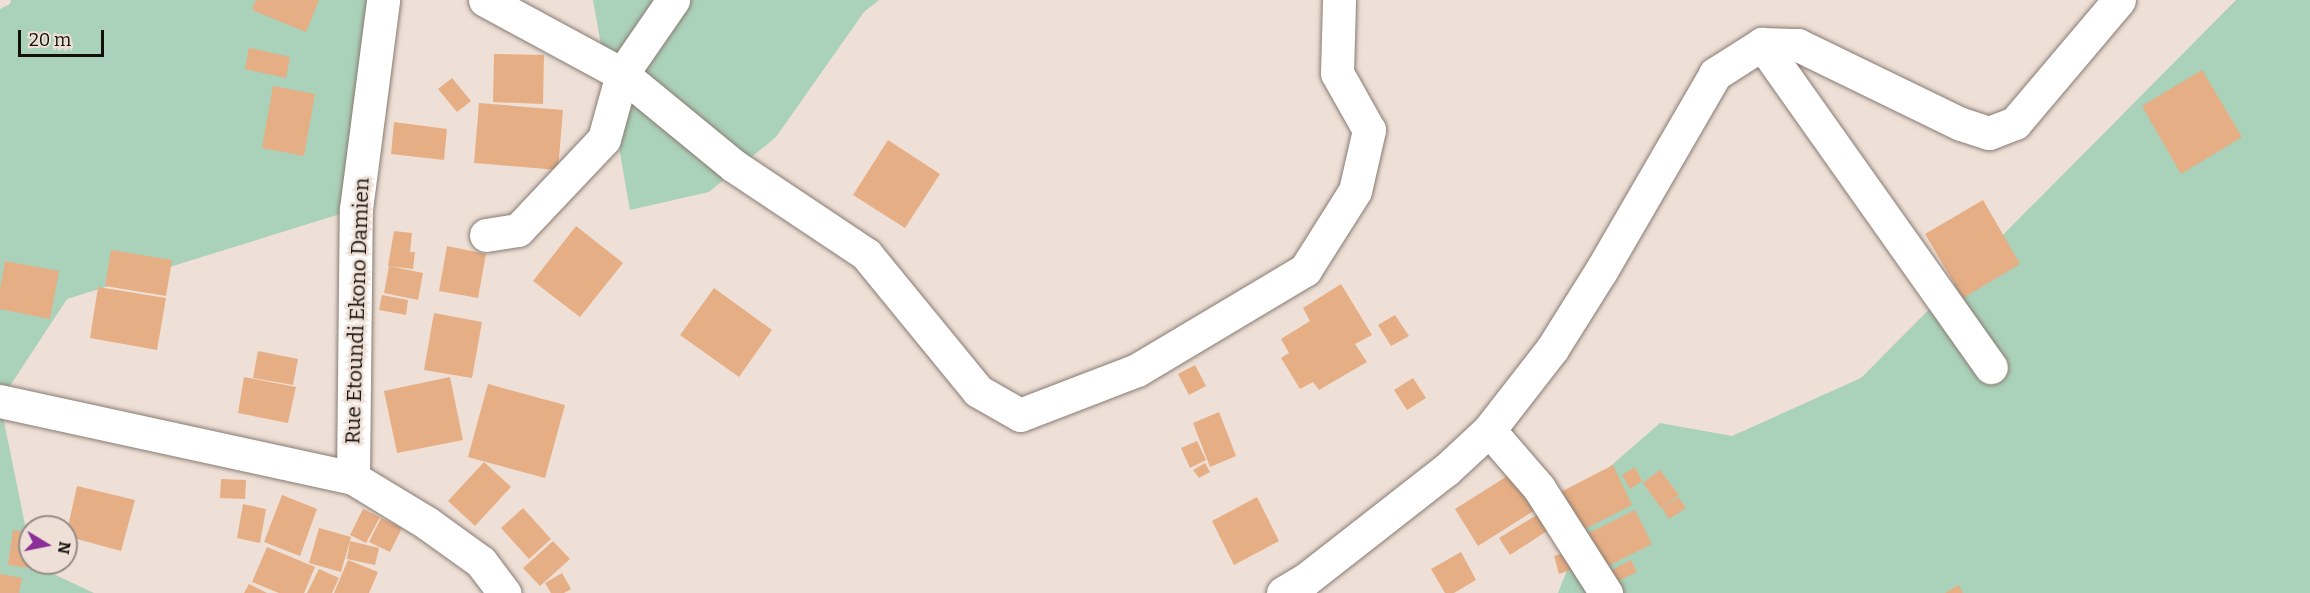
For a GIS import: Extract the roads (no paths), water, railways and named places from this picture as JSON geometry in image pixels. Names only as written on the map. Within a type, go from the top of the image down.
[{"type":"street","name":"Rue Etoundi Ekono Damien","points":[[353,478],[356,209],[383,0]]},
{"type":"street","points":[[485,0],[622,74],[734,166],[866,254],[978,391],[1020,415],[1137,370],[1305,270],[1355,190],[1369,130],[1338,73],[1339,0]]},
{"type":"street","points":[[486,235],[518,230],[604,140],[622,74],[674,0]]},
{"type":"street","points":[[1283,593],[1316,584],[1489,430],[1552,349],[1606,262],[1715,74],[1762,44],[1798,45],[1961,124],[1989,133],[2015,123],[2119,0]]},
{"type":"street","points":[[1762,44],[1991,367]]},
{"type":"street","points":[[0,401],[353,478],[428,523],[481,562],[504,593]]},
{"type":"street","points":[[1489,430],[1539,488],[1606,593]]}]
